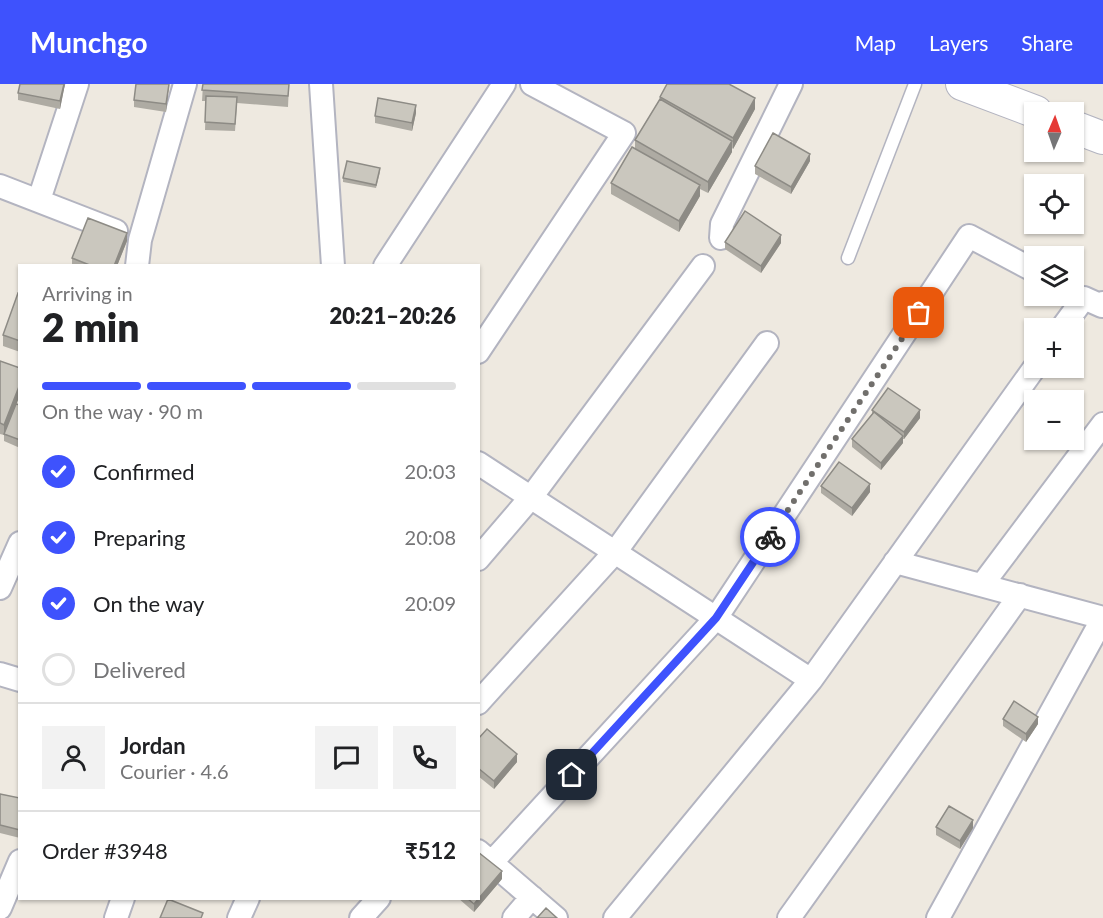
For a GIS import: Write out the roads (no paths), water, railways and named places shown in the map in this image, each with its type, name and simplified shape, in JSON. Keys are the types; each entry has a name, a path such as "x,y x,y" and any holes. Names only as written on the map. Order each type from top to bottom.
{"street":[{"path":"39,201 77,84"},
{"path":"137,264 140,240 185,84"},
{"path":"321,84 333,264"},
{"path":"386,264 504,84"},
{"path":"480,349 624,133 532,84"},
{"path":"721,238 722,224 790,84"},
{"path":"962,84 1024,107"},
{"path":"1084,131 1103,138"},
{"path":"0,186 140,240"},
{"path":"556,918 485,856 716,618 969,236 1024,266"},
{"path":"480,557 532,496 704,266"},
{"path":"1073,318 1093,301"},
{"path":"480,700 616,551 767,343"},
{"path":"615,918 811,680 1026,378"},
{"path":"982,585 1103,424"},
{"path":"480,464 811,680"},
{"path":"0,588 18,548"},
{"path":"894,562 1103,618 938,918"},
{"path":"789,918 1020,596"},
{"path":"0,674 18,679"},
{"path":"0,908 18,866"},
{"path":"514,918 532,897"},
{"path":"116,918 122,900"},
{"path":"239,918 247,900"},
{"path":"361,918 377,900"}],"lane":[{"path":"848,258 915,84"}]}
